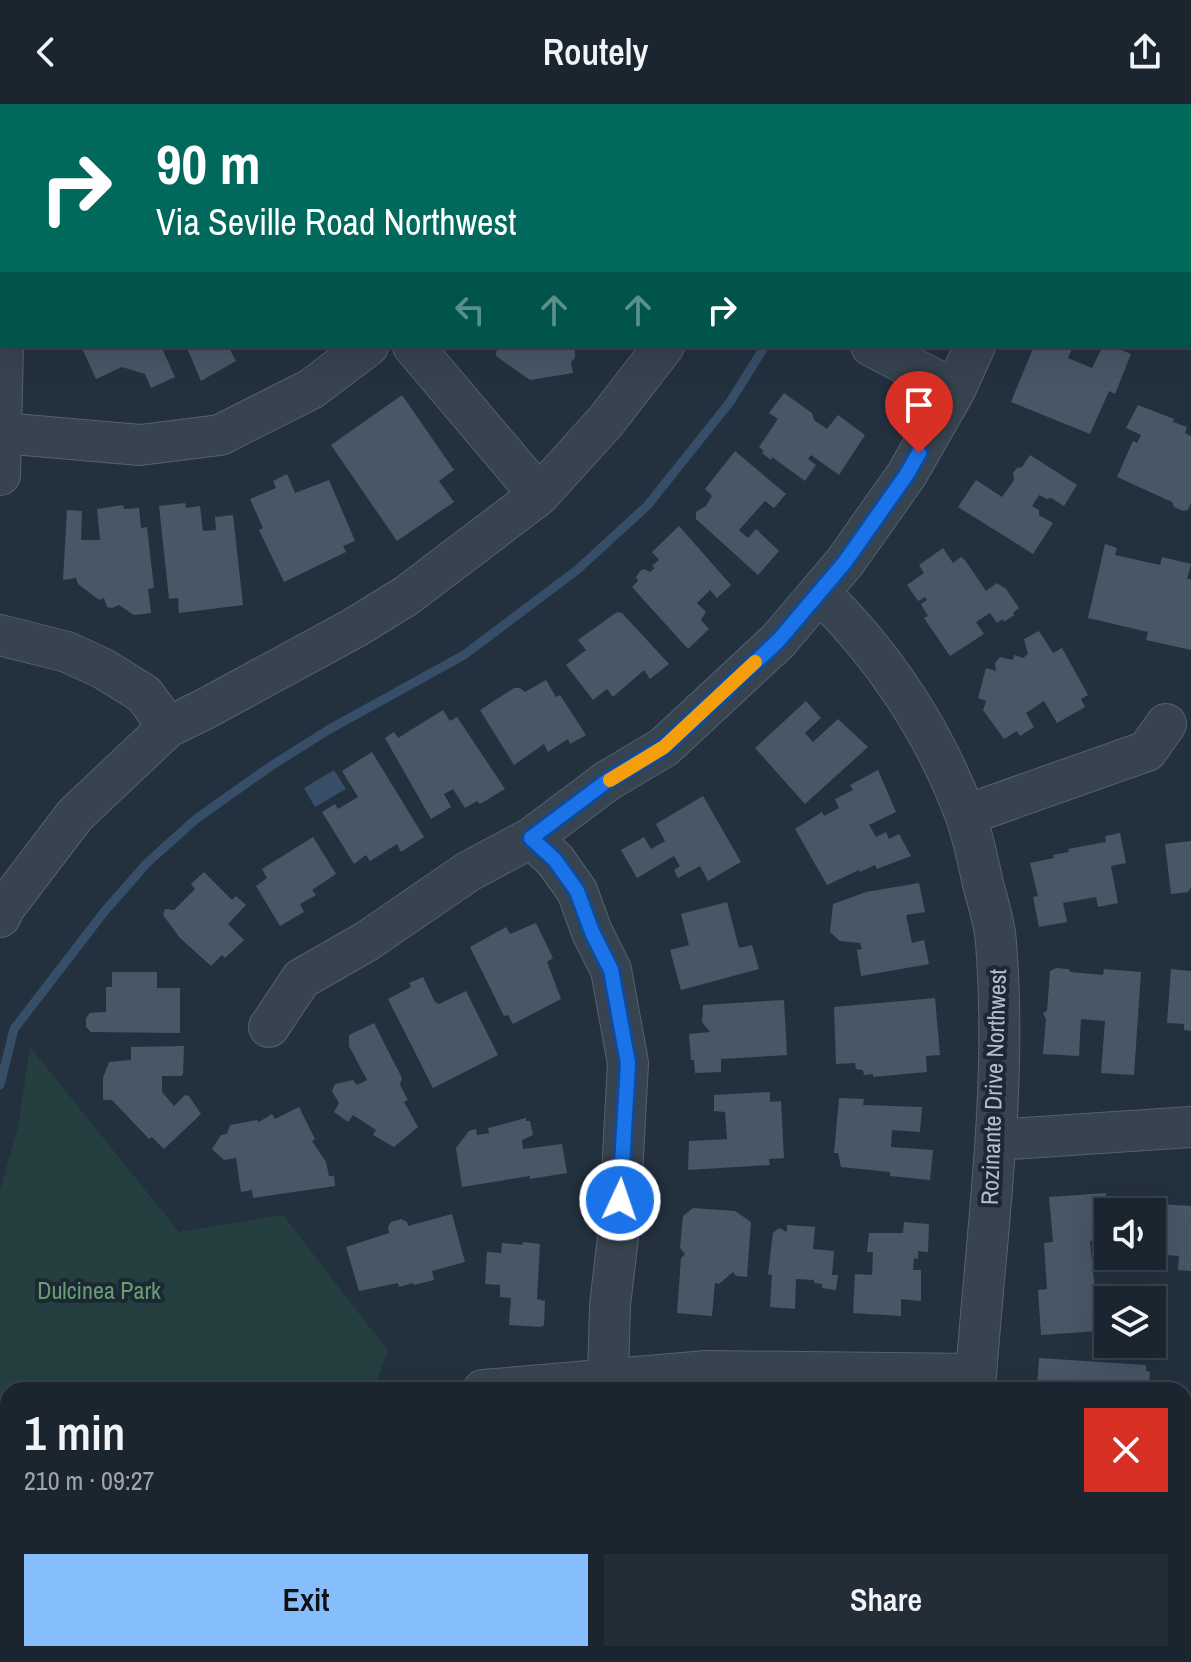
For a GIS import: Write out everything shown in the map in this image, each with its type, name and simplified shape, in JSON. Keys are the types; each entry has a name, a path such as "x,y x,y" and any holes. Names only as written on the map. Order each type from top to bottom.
{"street":[{"path":"0,475 3,348"},
{"path":"2,433 140,445 220,435 311,389 365,348"},
{"path":"415,348 539,495"},
{"path":"0,917 75,815 168,727 393,604 442,570 539,495 606,421 662,348"},
{"path":"875,348 955,390"},
{"path":"269,1027 301,979 367,941 469,871 531,838 607,781 664,747 778,641 820,593 907,474 955,390 974,348"},
{"name":"Rozinante Drive Northwest","path":"820,593 849,621 902,689 934,747 966,815 996,940 999,1035 996,1140 975,1382"},
{"path":"0,635 67,652 102,668 144,694 168,727"},
{"path":"966,815 1147,751 1166,724"},
{"path":"531,838 555,860 577,891 592,932 611,970 628,1063 619,1229 610,1305 608,1378"},
{"path":"996,1140 1191,1127"},
{"path":"566,1382 707,1371 975,1382"}],"green space":[{"name":"Dulcinea Park","path":"30,1047 179,1232 283,1215 388,1351 376,1382 0,1382 0,1191 18,1127"}],"water":[{"path":"334,770 346,789 315,807 304,788"}],"building":[{"path":"82,348 162,348 175,377 151,388 145,374 122,367 96,379"},
{"path":"187,348 229,348 236,361 201,381"},
{"path":"497,348 571,348 575,351 571,362 573,373 530,380 496,356"},
{"path":"1033,348 1072,348 1068,358 1092,368 1102,348 1117,348 1131,354 1115,394 1109,391 1090,434 1011,402"},
{"path":"784,393 812,413 814,420 827,429 838,415 865,435 839,475 811,455 808,459 816,465 805,481 762,453 764,451 759,447 778,419 769,413"},
{"path":"402,395 454,470 439,481 454,502 397,541 331,445"},
{"path":"1138,405 1187,427 1185,433 1191,436 1191,502 1188,510 1174,507 1172,502 1117,477 1133,441 1137,443 1141,435 1126,428"},
{"path":"735,451 786,494 774,508 765,501 739,530 748,538 756,529 779,551 758,575 696,519 696,512 706,506 712,496 705,489"},
{"path":"1030,455 1077,485 1064,506 1039,495 1032,506 1039,510 1039,515 1053,523 1033,554 958,507 976,480 1002,497 1014,480 1013,473 1022,467"},
{"path":"287,474 295,493 329,480 355,541 343,546 346,552 284,582 259,530 263,528 250,499 276,488 273,481"},
{"path":"185,503 186,508 200,506 203,531 216,530 215,517 233,515 243,605 179,613 178,598 169,599 159,506"},
{"path":"123,505 124,509 139,508 141,528 147,527 154,588 148,589 151,613 134,615 119,605 107,607 104,598 99,600 78,584 76,578 63,580 67,510 82,511 81,540 100,540 97,509"},
{"path":"679,526 731,585 717,598 710,590 697,603 706,612 701,620 709,629 688,649 632,587 638,581 636,577 640,571 650,572 655,568 652,566 659,560 652,552"},
{"path":"1105,544 1117,548 1115,555 1160,565 1162,557 1191,564 1187,579 1191,579 1191,650 1146,640 1148,632 1088,618"},
{"path":"943,548 953,563 961,557 965,560 986,591 997,583 1006,589 1019,608 1004,622 1003,619 997,623 990,613 976,622 984,634 950,656 924,618 928,616 921,604 927,600 925,597 918,601 907,585 924,573 919,565"},
{"path":"617,612 622,613 669,664 650,679 644,670 613,697 607,689 593,700 566,665 586,650 578,640"},
{"path":"1039,631 1053,653 1062,648 1088,695 1081,699 1085,707 1057,723 1044,701 1026,713 1034,727 1020,736 1017,731 1004,739 983,710 986,701 978,698 986,668 996,671 995,663 1000,657 1013,660 1014,655 1023,658 1028,654 1024,639"},
{"path":"546,680 556,697 560,695 586,735 570,744 568,739 548,752 544,744 514,765 480,710 514,688 525,692"},
{"path":"806,701 821,718 805,733 813,742 838,719 868,747 805,804 755,748"},
{"path":"443,710 450,721 457,717 505,789 480,804 477,801 465,808 453,789 444,794 451,807 431,819 385,738 394,732 398,738"},
{"path":"372,752 424,837 401,852 397,844 370,861 366,855 354,864 322,812 335,804 338,809 358,797 342,771"},
{"path":"878,770 896,812 869,825 876,837 886,832 889,839 899,834 911,856 877,869 875,865 859,870 827,885 795,829 822,812 824,816 839,808 835,799 853,790 850,785"},
{"path":"703,796 741,862 708,881 700,866 678,878 674,870 680,866 674,856 637,878 621,850 644,837 651,849 665,841 656,824"},
{"path":"1120,833 1126,863 1111,866 1118,903 1098,907 1096,897 1063,903 1067,922 1039,927 1033,897 1038,896 1030,863 1054,858 1053,855 1069,852 1068,849 1106,842 1105,836"},
{"path":"313,837 336,874 312,890 316,895 300,904 304,912 280,926 256,886 267,878 262,869"},
{"path":"1191,841 1191,887 1188,892 1171,894 1165,844"},
{"path":"204,872 232,900 236,896 246,905 228,924 244,940 211,966 180,938 163,915 165,909 174,910 195,889 191,884"},
{"path":"919,883 925,912 906,915 912,943 924,940 929,964 861,976 857,950 862,949 860,943 840,941 830,932 833,904 866,892"},
{"path":"727,902 739,948 752,945 759,969 681,990 670,950 689,945 681,914"},
{"path":"536,923 553,958 547,962 561,999 513,1024 508,1015 504,1016 470,947 506,927 510,934"},
{"path":"1056,968 1103,975 1104,969 1141,972 1134,1075 1101,1073 1105,1021 1081,1019 1079,1056 1043,1054 1046,1019 1043,1013 1047,1011 1050,971"},
{"path":"1171,969 1191,971 1191,1031 1184,1030 1184,1024 1167,1023"},
{"path":"112,972 157,972 157,988 180,988 180,1033 91,1032 86,1027 86,1018 90,1013 106,1012 106,987 112,987"},
{"path":"423,977 435,1002 439,1004 466,991 498,1055 433,1088 388,999"},
{"path":"935,998 940,1055 926,1056 927,1072 873,1077 873,1074 864,1075 863,1070 856,1069 855,1063 836,1064 834,1007"},
{"path":"784,1000 787,1055 721,1059 721,1072 695,1073 689,1034 710,1032 702,1022 703,1005"},
{"path":"374,1023 402,1078 400,1085 408,1100 404,1102 418,1127 394,1147 373,1135 376,1130 353,1115 348,1122 334,1112 339,1103 332,1091 335,1084 353,1080 357,1085 367,1080 349,1046 349,1035"},
{"path":"184,1046 183,1074 162,1076 162,1092 174,1106 185,1095 189,1096 201,1114 164,1149 152,1137 149,1139 112,1100 103,1100 103,1078 109,1062 131,1060 131,1047"},
{"path":"770,1092 770,1102 781,1101 784,1158 769,1159 770,1165 688,1170 689,1141 727,1139 725,1112 714,1111 714,1095"},
{"path":"839,1098 864,1099 863,1105 922,1107 920,1132 892,1130 891,1147 933,1150 930,1180 841,1167 838,1153 834,1153"},
{"path":"299,1107 315,1139 312,1141 326,1162 329,1176 334,1176 335,1186 253,1198 252,1190 241,1192 236,1158 224,1160 212,1149 221,1135 227,1134 230,1125 259,1122 272,1114 275,1119"},
{"path":"526,1118 530,1121 533,1135 522,1140 523,1149 562,1144 567,1173 462,1187 456,1148 469,1131 476,1129 477,1135 489,1133 488,1128"},
{"path":"1106,1193 1106,1198 1094,1198 1094,1241 1090,1241 1094,1286 1094,1331 1041,1335 1038,1290 1047,1289 1044,1243 1053,1242 1049,1197"},
{"path":"1166,1204 1191,1206 1191,1271 1178,1270 1179,1256 1166,1255"},
{"path":"693,1208 735,1211 751,1222 747,1277 736,1276 733,1272 719,1284 715,1283 712,1316 677,1313 681,1258 685,1254 680,1248 683,1216"},
{"path":"452,1214 465,1262 432,1271 434,1280 359,1291 346,1247 389,1233 391,1222 401,1219 408,1226"},
{"path":"904,1222 929,1224 928,1252 918,1251 918,1259 914,1258 913,1270 921,1270 921,1301 901,1299 901,1316 853,1313 855,1274 872,1275 873,1252 867,1252 869,1233 903,1233"},
{"path":"787,1225 815,1227 813,1249 834,1251 832,1275 838,1275 836,1290 822,1288 822,1284 814,1283 814,1280 796,1279 795,1309 770,1307 772,1275 768,1274 773,1233 779,1228 787,1232"},
{"path":"523,1242 540,1244 537,1299 545,1301 544,1325 541,1327 509,1325 511,1298 500,1297 500,1285 485,1284 487,1252 501,1253 502,1243 522,1245"},
{"path":"1039,1358 1146,1365 1146,1371 1150,1372 1149,1382 1037,1382"}],"waterway":[{"path":"0,1085 14,1029 104,912 148,862 196,819 271,766 328,730 464,655 577,570 647,506 730,402 764,348"}],"slow traffic":[{"path":"610,780 664,747 755,662"}],"route":[{"path":"620,1200 628,1063 611,970 592,932 577,891 555,860 531,838 607,781 664,747 778,641 845,562 919,453"}]}
